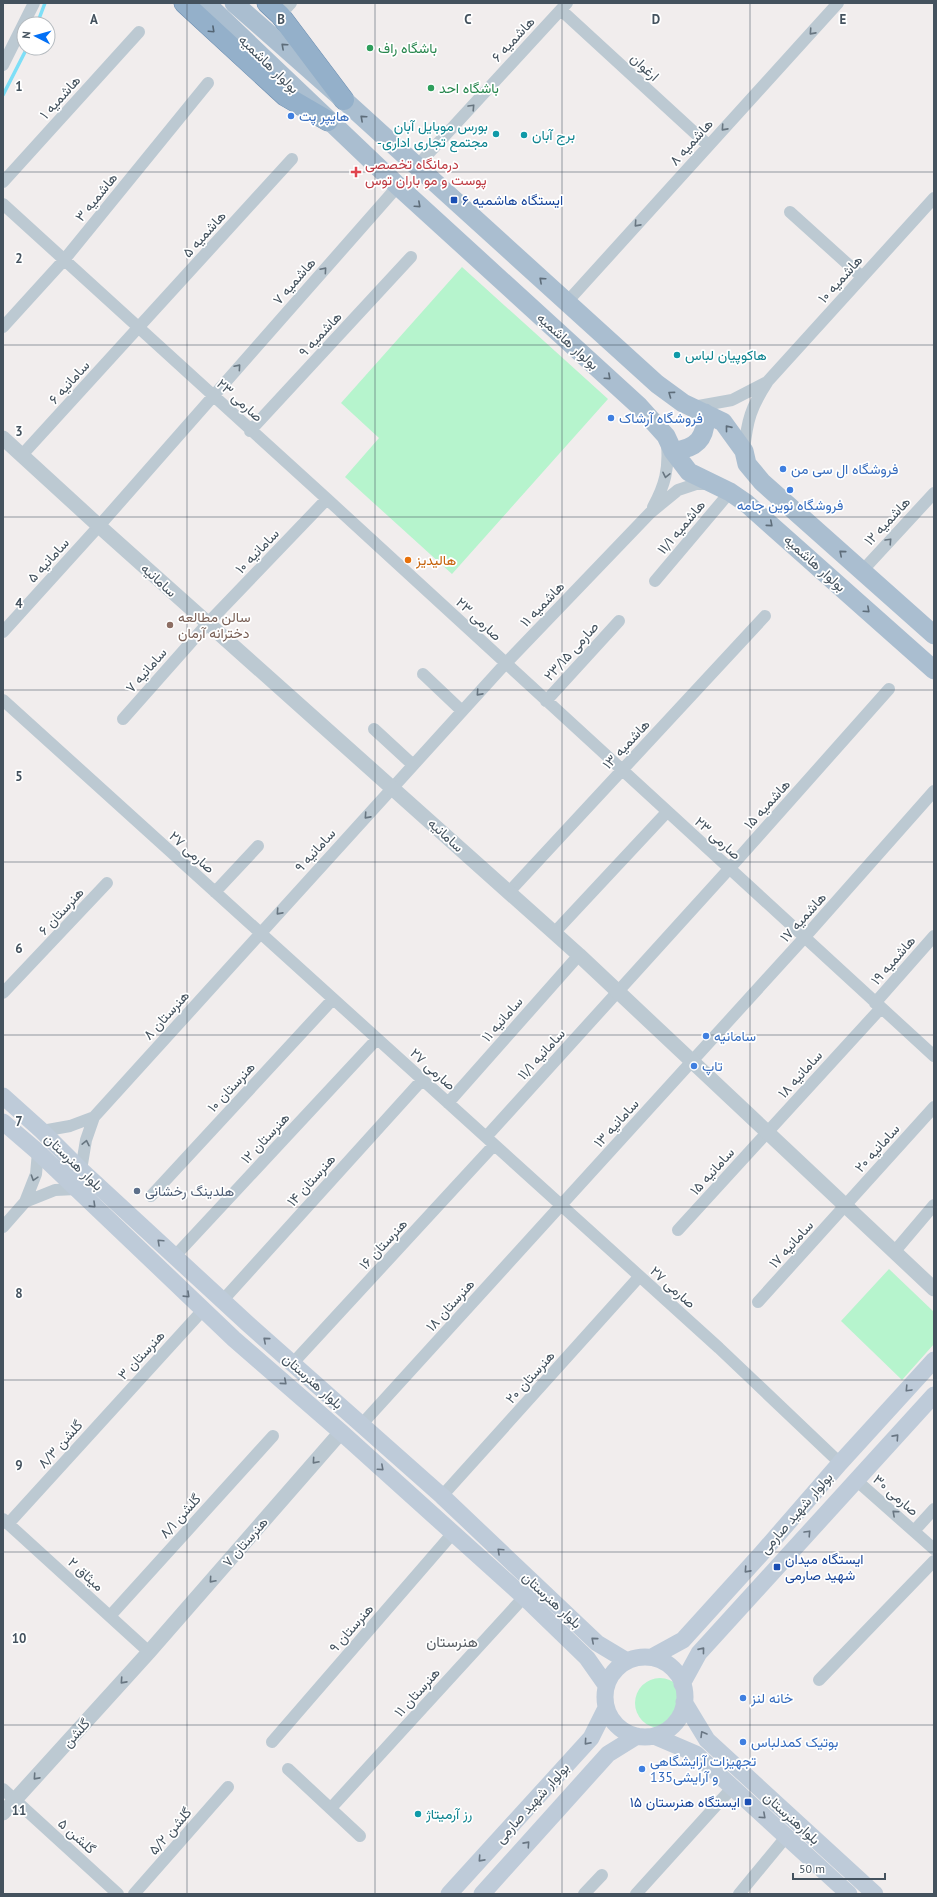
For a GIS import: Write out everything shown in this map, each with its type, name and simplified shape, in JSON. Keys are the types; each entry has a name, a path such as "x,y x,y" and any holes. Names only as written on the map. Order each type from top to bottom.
{"highway":[{"path":"184,3 285,96 328,121"},
{"path":"280,7 344,100"}],"main road":[{"name":"بولوار هاشمیه","path":"206,3 328,121 639,406 670,444 689,472 730,492 764,518 934,670"},
{"name":"بولوار هاشمیه","path":"234,3 344,100 657,384 698,410 723,422 744,451 747,464 762,482 863,570 934,635"},
{"path":"670,444 685,450 695,445 702,436 706,425 698,410"},
{"name":"بلوار هنرستان","path":"3,1096 248,1324 442,1496 597,1642 627,1661"},
{"name":"بلوار هنرستان","path":"3,1122 38,1152 234,1339 341,1432 524,1597 587,1658 606,1685"},
{"path":"234,1339 248,1324"},
{"name":"بولوار شهید صارمی","path":"652,1657 683,1640 761,1554 840,1463 934,1360"},
{"name":"بولوار شهید صارمی","path":"682,1684 699,1653 934,1395"},
{"path":"643,1657 652,1657 671,1666 678,1674 682,1684 684,1702 681,1714 674,1724 665,1731 654,1736 637,1736 626,1732 611,1718 606,1708 606,1685 611,1675 618,1667 627,1661 643,1657"},
{"name":"بلوارهنرستان","path":"684,1702 707,1740 875,1894"},
{"name":"بولوار شهید صارمی","path":"449,1894 591,1738 606,1708"},
{"name":"بولوار شهید صارمی","path":"482,1894 608,1754 637,1736"},
{"name":"بلوارهنرستان","path":"654,1736 696,1754 849,1894"}],"street":[{"path":"3,65 34,3"},
{"name":"هاشمیه ۸","path":"566,302 838,3"},
{"name":"ارغوان","path":"564,6 708,145"},
{"name":"هاشمیه ۶","path":"417,166 564,6"},
{"name":"هاشمیه ۱","path":"3,182 139,32"},
{"name":"هاشمیه ۳","path":"3,327 64,260 208,83"},
{"name":"هاشمیه ۵","path":"138,328 292,159"},
{"name":"هاشمیه ۷","path":"99,526 398,186"},
{"name":"هاشمیه ۱۰","path":"768,381 934,198"},
{"name":"صارمی ۲۳","path":"3,204 934,1056"},
{"path":"790,212 862,277"},
{"name":"هاشمیه ۹","path":"250,431 411,257"},
{"name":"سامانیه ۶","path":"22,455 138,328"},
{"path":"698,410 732,400 768,381"},
{"path":"744,451 746,426 754,402 768,381"},
{"name":"سامانیه","path":"3,438 99,526 393,787 579,955 895,1250 934,1289"},
{"path":"650,513 663,490 670,444"},
{"path":"650,513 678,490 696,484 713,484"},
{"name":"هاشمیه ۱۱/۱","path":"655,581 730,492"},
{"name":"هاشمیه ۱۲","path":"863,570 934,492"},
{"name":"سامانیه ۱۰","path":"208,623 327,499"},
{"name":"هاشمیه ۱۱","path":"393,787 505,664 650,513"},
{"name":"سامانیه ۵","path":"3,632 99,526"},
{"name":"هاشمیه ۱۳","path":"509,892 765,616"},
{"name":"صارمی ۲۳/۱۵","path":"546,701 619,621"},
{"name":"سامانیه ۷","path":"123,719 208,623"},
{"path":"423,674 462,711"},
{"name":"هاشمیه ۱۵","path":"618,991 729,869 888,689"},
{"name":"صارمی ۲۷","path":"4,702 719,1348 840,1463"},
{"path":"374,729 413,765"},
{"name":"سامانیه ۹","path":"260,933 393,787"},
{"name":"هاشمیه ۱۷","path":"692,1061 804,938 934,791"},
{"path":"554,933 667,812"},
{"path":"215,892 258,846"},
{"name":"هنرستان ۶","path":"3,993 107,884"},
{"name":"هنرستان ۸","path":"81,1170 86,1140 94,1117 260,933"},
{"name":"هاشمیه ۱۹","path":"855,1036 934,936"},
{"name":"سامانیه ۱۱","path":"448,1103 579,955"},
{"name":"سامانیه ۱۱/۱","path":"490,1141 618,991"},
{"name":"هنرستان ۱۰","path":"151,1196 333,999"},
{"name":"سامانیه ۱۸","path":"768,1132 855,1036"},
{"name":"هنرستان ۱۲","path":"176,1256 378,1039"},
{"name":"سامانیه ۱۳","path":"562,1206 692,1061"},
{"name":"هنرستان ۱۴","path":"223,1300 422,1080"},
{"name":"سامانیه ۲۰","path":"846,1205 932,1109"},
{"name":"هنرستان ۸","path":"42,1131 70,1126 94,1117"},
{"name":"سامانیه ۱۵","path":"678,1230 768,1132"},
{"name":"هنرستان ۱۶","path":"293,1363 490,1141"},
{"path":"3,1227 26,1202 36,1174 38,1152"},
{"path":"26,1202 55,1190 76,1189"},
{"name":"سامانیه ۱۷","path":"758,1302 846,1205"},
{"path":"895,1250 934,1205"},
{"name":"هنرستان ۱۸","path":"362,1424 562,1206"},
{"name":"هنرستان ۲۰","path":"442,1496 639,1277"},
{"name":"هنرستان ۳","path":"101,1420 203,1310"},
{"name":"گلشن ۸/۳","path":"6,1521 101,1420"},
{"name":"هنرستان ۷","path":"149,1652 341,1432"},
{"name":"گلشن ۸/۱","path":"110,1616 273,1436"},
{"name":"صارمی ۳۰","path":"856,1480 934,1549"},
{"path":"914,1531 934,1509"},
{"name":"میثاق ۲","path":"6,1521 149,1652"},
{"name":"هنرستان ۹","path":"272,1742 453,1533"},
{"path":"819,1680 934,1561"},
{"name":"هنرستان ۱۱","path":"331,1808 524,1597"},
{"name":"گلشن","path":"3,1813 149,1652"},
{"path":"288,1769 360,1836"},
{"name":"گلشن ۵/۲","path":"134,1894 228,1788"},
{"path":"636,1894 732,1788"},
{"name":"گلشن ۵","path":"3,1789 118,1894"},
{"path":"739,1894 786,1837"},
{"path":"584,1894 602,1875"}],"green space":[{"path":"462,267 608,399 452,574 345,477 379,438 341,403"},
{"path":"889,1269 934,1312 934,1344 902,1380 841,1321"},
{"path":"660,1678 674,1682 681,1689 685,1703 681,1717 674,1724 660,1728 646,1724 639,1717 635,1703 639,1689 646,1682"}],"waterway":[{"path":"40,16 45,3"},
{"path":"3,95 23,56"}],"place":[{"name":"باشگاه راف","path":"370,48"},
{"name":"باشگاه احد","path":"431,88"},
{"name":"هایپر پت","path":"291,116"},
{"name":"بورس موبایل آبان -مجتمع تجاری اداری","path":"496,134"},
{"name":"برج آبان","path":"524,135"},
{"name":"درمانگاه تخصصی پوست و مو باران توس","path":"356,172"},
{"name":"ایستگاه هاشمیه ۶","path":"454,200"},
{"name":"هاکوپیان لباس","path":"677,355"},
{"name":"فروشگاه آرشاک","path":"611,418"},
{"name":"فروشگاه ال سی من","path":"783,469"},
{"name":"فروشگاه نوین جامه","path":"790,490"},
{"name":"هالیدیز","path":"408,560"},
{"name":"سالن مطالعه دخترانه آرمان","path":"170,625"},
{"name":"سامانیه","path":"706,1036"},
{"name":"تاپ","path":"694,1066"},
{"name":"هلدینگ رخشانی","path":"137,1191"},
{"name":"ایستگاه میدان شهید صارمی","path":"777,1567"},
{"name":"خانه لنز","path":"743,1698"},
{"name":"بوتیک کمدلباس","path":"743,1742"},
{"name":"تجهیزات آرایشگاهی و آرایشی135","path":"642,1769"},
{"name":"ایستگاه هنرستان ۱۵","path":"748,1802"},
{"name":"رز آرمیتاژ","path":"418,1814"}],"district":[{"name":"هنرستان","path":"452,1642"}]}
